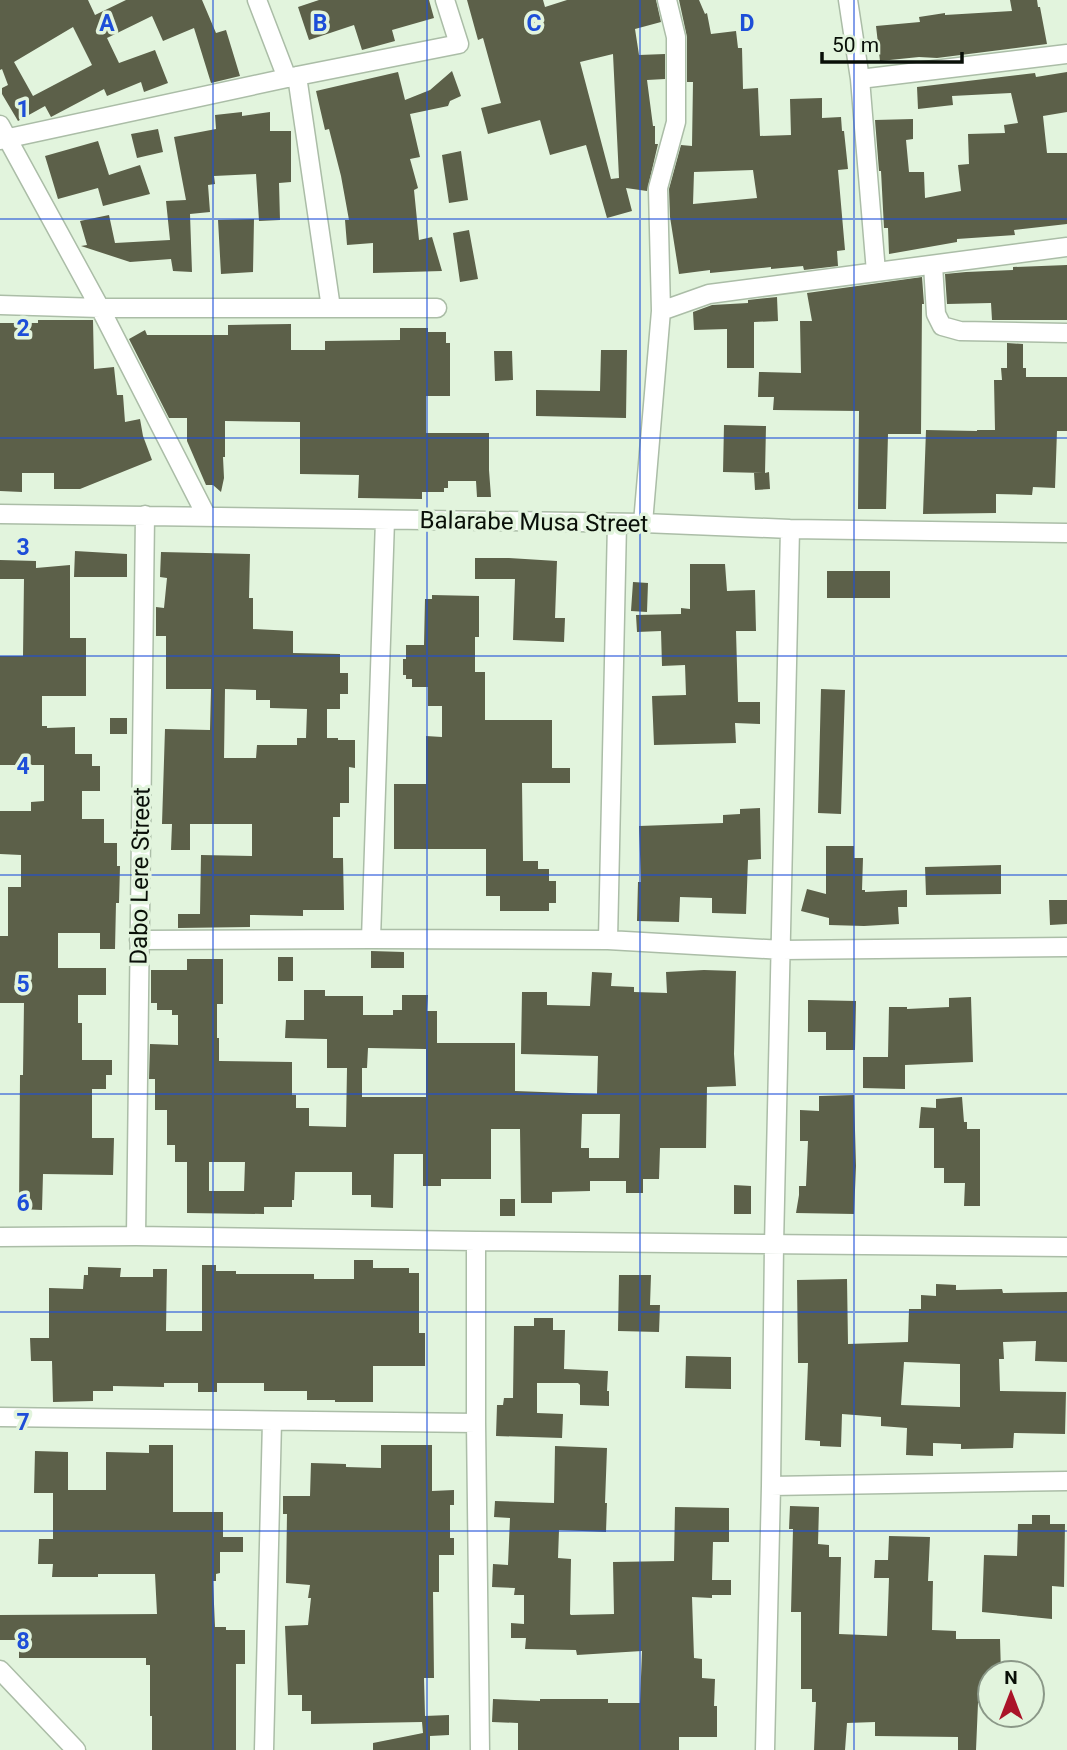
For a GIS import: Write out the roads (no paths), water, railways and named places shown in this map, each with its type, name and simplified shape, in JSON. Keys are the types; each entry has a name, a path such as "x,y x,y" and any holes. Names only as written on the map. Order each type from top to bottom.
{"street":[{"path":"257,0 292,77 331,308"},
{"path":"207,517 100,308 3,134 459,44 445,0"},
{"path":"643,523 661,311 658,188 676,122 676,37 667,0"},
{"path":"848,0 860,79 876,272"},
{"path":"860,79 1067,54"},
{"path":"661,311 709,294 1067,247"},
{"path":"933,265 936,314 942,326 960,331 1067,333"},
{"path":"0,306 438,308"},
{"name":"Balarabe Musa Street","path":"0,514 643,523 790,529 1067,533"},
{"name":"Dabo Lere Street","path":"136,1236 145,515"},
{"path":"372,939 385,520"},
{"path":"608,940 617,523"},
{"path":"765,1750 790,529"},
{"path":"139,940 608,940 782,950 1067,947"},
{"path":"0,1237 136,1236 1067,1247"},
{"path":"476,1241 480,1750"},
{"path":"0,1418 476,1423"},
{"path":"264,1750 272,1421"},
{"path":"771,1486 1067,1481"},
{"path":"0,1670 76,1750"}]}
